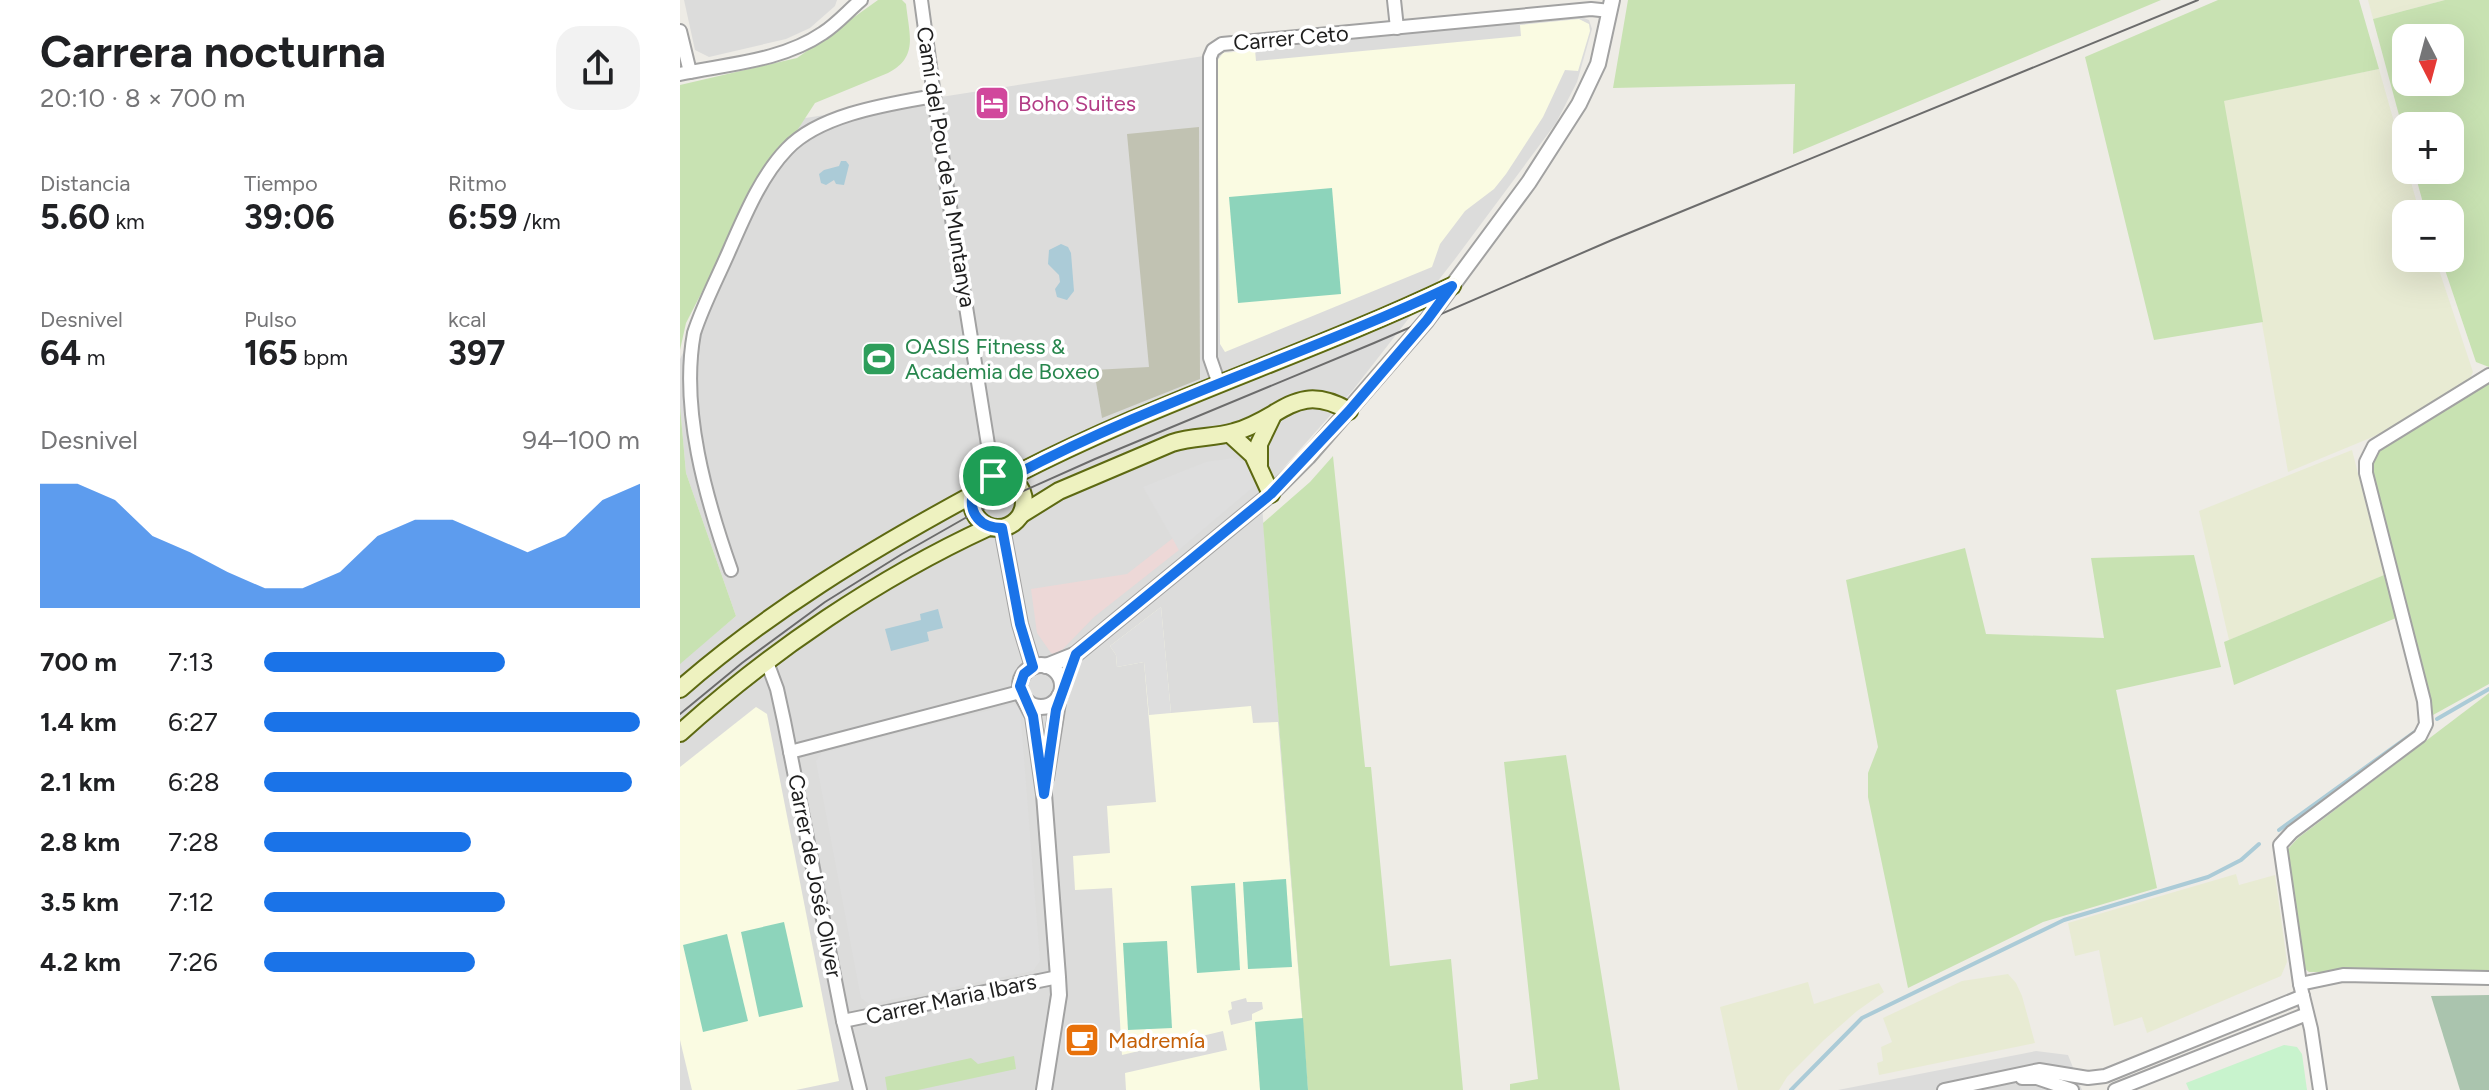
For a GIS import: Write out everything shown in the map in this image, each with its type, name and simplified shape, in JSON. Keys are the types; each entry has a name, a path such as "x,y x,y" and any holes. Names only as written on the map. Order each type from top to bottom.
{"main road":[{"path":"680,689 747,634 819,584 881,545 972,495 980,482 1001,477 1054,455 1452,286"},
{"path":"680,733 767,662 882,585 936,553 996,527 1014,523 1022,514 1059,491 1185,438 1230,434 1256,426 1296,402 1315,398 1331,401 1349,411"},
{"path":"1259,465 1259,444 1273,415"},
{"path":"1230,434 1253,455 1271,494"},
{"path":"1001,477 1023,491 1025,503 1022,514"},
{"path":"972,495 974,513 996,527"}],"street":[{"path":"680,31 685,73 796,48 831,28 861,0"},
{"name":"Camí del Pou de la Muntanya","path":"921,0 934,96 1001,477"},
{"path":"1394,0 1397,28"},
{"path":"1044,1090 1059,995 1058,977 1044,794 1033,716 1022,694 1021,679 1040,666 1076,654 1271,494 1349,411 1427,320 1529,182 1579,104 1598,64 1611,5"},
{"name":"Carrer Ceto","path":"1219,384 1210,358 1211,53 1222,44 1611,5"},
{"path":"731,570 699,479 692,446 687,364 694,332 748,209 787,149 820,127 847,115 934,96"},
{"path":"2320,1090 2280,845 2292,832 2420,736 2426,724 2424,701 2393,585 2366,462 2374,446 2489,375"},
{"path":"996,527 1020,624 1040,666 1056,672 1061,692"},
{"path":"1044,794 1061,692 1076,654"},
{"name":"Carrer de José Oliver","path":"767,662 777,689 843,1021 860,1090"},
{"path":"1022,694 1038,707 1051,705 1061,692"},
{"path":"790,752 1022,694"},
{"path":"1944,1090 2039,1070 2088,1078 2105,1076 2343,975 2489,978"},
{"name":"Carrer Maria Ibars","path":"843,1021 1058,977"},
{"path":"2115,1090 2307,1014"},
{"path":"2002,1078 2037,1078 2072,1090"}],"shaded area":[{"path":"684,0 837,0 835,6 810,28 786,39 709,57 695,50"},
{"path":"2368,0 2445,0 2373,19"},
{"path":"1579,16 1589,20 1592,29 1577,82 1556,123 1353,390 1261,493 1308,1090 680,1090 680,663 736,616 686,473 680,406 680,359 799,119 1223,53"},
{"path":"1579,19 1589,24 1590,31 1578,71 1565,70 1543,117 1506,174 1494,189 1465,211 1440,244 1432,267 1225,352 1220,344 1217,61 1223,53 1255,50 1256,61 1521,36 1520,25"},
{"path":"2379,69 2392,115 2392,184 2412,184 2416,200 2392,200 2392,272 2440,272 2473,372 2466,386 2375,436 2288,472 2223,101"},
{"path":"1199,127 1200,379 1102,418 1094,370 1149,367 1127,134"},
{"path":"2352,450 2384,575 2229,640 2199,511"},
{"path":"1233,458 1250,464 1257,484 1179,550 1143,487 1206,462"},
{"path":"1173,538 1179,550 1094,617 1056,655 1051,653 1037,633 1031,589 1127,574"},
{"path":"1161,607 1171,713 1251,706 1253,723 1278,722 1308,1090 1126,1090 1125,1073 1227,1050 1223,1031 1122,1055 1112,888 1075,890 1073,856 1110,853 1107,806 1156,802 1144,662 1117,667 1116,655 1110,646","holes":["1246,998 1247,1002 1262,1002 1263,1009 1252,1014 1252,1020 1231,1025 1228,1011 1232,1009 1231,1002"]},
{"path":"1161,607 1171,713 1149,715 1144,662 1117,667 1116,655 1110,646"},
{"path":"1014,704 1020,708 1040,961 1033,971 869,1004 861,998 816,761 822,753"},
{"path":"756,707 767,714 839,1081 796,1090 692,1090 680,1040 680,767"},
{"path":"2236,874 2239,885 2275,875 2287,962 2281,976 2147,1033 2142,1017 2114,1026 2099,950 2075,956 2068,923"},
{"path":"2008,974 2022,996 2035,1043 1879,1075 1877,1063 1883,1061 1881,1047 1892,1042 1883,1018 1962,981"},
{"path":"1808,982 1814,1004 1879,983 1884,992 1824,1040 1787,1077 1779,1090 1738,1090 1720,1007"},
{"path":"2489,995 2489,1090 2460,1090 2431,996"},
{"path":"2036,1051 2068,1055 2082,1090 1838,1090"}],"green space":[{"path":"878,0 902,0 906,4 910,44 904,60 888,73 815,103 739,220 686,323 680,350 680,85 797,58"},
{"path":"1628,0 2161,0 1793,154 1795,84 1613,88"},
{"path":"2218,0 2359,0 2379,69 2224,101 2263,322 2154,340 2085,57"},
{"path":"2445,0 2489,0 2489,367 2476,362 2446,272 2464,272 2464,200 2422,200 2418,184 2464,184 2464,112 2398,112 2394,96 2464,96 2464,24 2392,24 2392,89 2373,19"},
{"path":"1332,188 1341,294 1238,303 1229,197"},
{"path":"2489,381 2489,684 2433,715 2388,551 2369,466 2375,451"},
{"path":"680,406 686,473 736,616 680,664"},
{"path":"1333,456 1365,767 1371,767 1390,966 1451,959 1463,1090 1308,1090 1263,523 1310,482"},
{"path":"1965,548 1986,634 2104,638 2091,558 2194,555 2221,667 2116,690 2157,888 2043,922 1908,988 1868,797 1868,773 1878,747 1846,580"},
{"path":"2384,575 2396,618 2234,685 2224,642"},
{"path":"2489,693 2489,973 2309,972 2304,968 2286,862 2288,849 2298,838"},
{"path":"1566,755 1620,1090 1510,1090 1510,1084 1538,1079 1504,762"},
{"path":"1286,879 1292,967 1248,969 1243,882"},
{"path":"1235,883 1240,970 1197,973 1191,886"},
{"path":"784,922 803,1007 759,1017 741,932"},
{"path":"727,934 748,1021 703,1032 683,945"},
{"path":"1167,941 1172,1028 1128,1030 1123,943"},
{"path":"1303,1018 1308,1090 1260,1090 1255,1022"},
{"path":"2284,1045 2297,1047 2302,1054 2307,1090 2189,1090 2186,1083"},
{"path":"1014,1056 1016,1069 918,1090 887,1090 885,1077 971,1058 978,1064"}],"water":[{"path":"841,161 849,165 844,185 836,184 834,180 826,185 821,183 819,174 839,166"},
{"path":"1061,244 1068,247 1071,253 1074,291 1067,300 1057,297 1055,289 1060,282 1059,275 1048,264 1049,250"},
{"path":"938,609 943,628 927,632 929,641 891,651 885,629 921,620 920,614"}],"waterway":[{"path":"2437,719 2489,689"},
{"path":"2279,830 2416,731"},
{"path":"1791,1090 1862,1018 2064,920 2208,877 2241,860 2259,844"}],"tram line":[{"path":"680,714 742,663 825,602 974,513 1612,240 2198,0"}],"place":[{"name":"Boho Suites","path":"992,103"},
{"name":"OASIS Fitness & Academia de Boxeo","path":"879,359"},
{"name":"Madremía","path":"1082,1040"}],"route":[{"path":"1452,286 1349,411 1271,494 1076,654 1056,710 1044,794 1033,716 1020,692 1021,679 1033,667 1020,624 1002,528 980,521 972,504 972,495 978,485 993,476 1009,478 1137,419 1452,286"}]}
